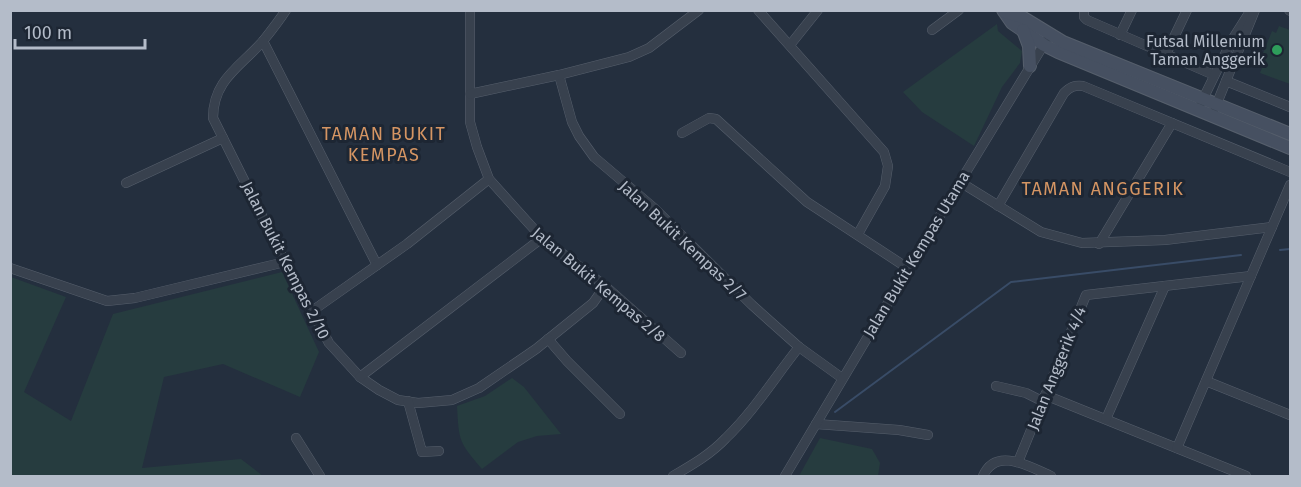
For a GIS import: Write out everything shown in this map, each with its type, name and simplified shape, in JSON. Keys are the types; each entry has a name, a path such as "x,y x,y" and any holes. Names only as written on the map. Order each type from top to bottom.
{"street":[{"path":"286,10 263,41 377,265"},
{"name":"Jalan Bukit Kempas 2/8","path":"470,10 470,122 489,179 542,238 605,286 681,353"},
{"path":"470,94 629,57 650,48 699,10"},
{"path":"758,10 884,152 888,166 885,186 858,234"},
{"path":"790,45 818,10"},
{"path":"932,30 959,10"},
{"path":"1084,10 1084,17 1087,20 1214,75"},
{"path":"1120,35 1132,10"},
{"path":"1166,54 1187,10"},
{"path":"1201,104 1240,25 1253,10"},
{"path":"1214,110 1253,10"},
{"path":"1004,11 1012,23 1023,30 1047,39 1103,72 1201,104 1290,148"},
{"path":"1004,11 1022,17 1047,39"},
{"path":"1023,30 1029,46 1030,66"},
{"name":"Jalan Bukit Kempas Utama","path":"785,477 842,378 1047,39"},
{"name":"Jalan Bukit Kempas 2/10","path":"263,41 220,86 213,102 213,118 285,262 331,346 360,377 398,399 418,403 452,400 501,374 548,339 593,303 605,286"},
{"name":"Jalan Bukit Kempas 2/7","path":"559,75 572,122 594,157 654,208 726,280 799,346 842,378"},
{"path":"1226,81 1290,107"},
{"path":"998,206 1064,93 1070,87 1083,86 1290,172"},
{"path":"1214,110 1290,134"},
{"path":"682,134 709,118 716,119 807,202 909,269"},
{"path":"1099,244 1172,123"},
{"path":"126,183 223,138"},
{"path":"312,311 377,265 489,179"},
{"path":"960,182 1041,232 1065,240 1099,244 1165,240 1272,227"},
{"path":"1177,448 1290,185"},
{"path":"360,377 542,238"},
{"path":"10,268 107,301 135,298 285,262"},
{"name":"Jalan Anggerik 4/4","path":"1018,462 1086,295 1251,276"},
{"path":"1106,419 1165,286"},
{"path":"548,339 620,414"},
{"path":"673,477 703,458 725,440 742,422 799,346"},
{"path":"1206,381 1290,416"},
{"path":"996,386 1044,398 1106,419 1246,477"},
{"path":"408,401 422,452 439,451"},
{"path":"816,424 899,430 928,435"},
{"path":"296,438 320,477"},
{"path":"984,473 998,461 1006,460 1018,462 1052,477"}],"green space":[{"path":"997,24 998,31 1022,51 1020,63 1002,87 974,146 922,112 903,92"},
{"name":"Futsal Millenium Taman Anggerik","path":"1279,26 1290,30 1290,84 1260,73 1262,68 1258,66 1272,31 1276,33"},
{"path":"282,272 319,352 300,397 223,364 164,377 142,468 241,459 263,476 11,476 11,277 66,297 24,392 71,421 113,314"},
{"path":"512,378 524,387 561,434 537,436 518,442 482,469 462,441 457,406 485,396"},
{"path":"820,438 872,449 880,463 878,476 799,476"}],"waterway":[{"path":"1280,250 1290,249"},
{"path":"835,412 1011,282 1241,255"}],"place":[{"name":"Futsal Millenium Taman Anggerik","path":"1277,50"}],"district":[{"name":"TAMAN BUKIT KEMPAS","path":"384,144"},
{"name":"TAMAN ANGGERIK","path":"1103,189"}]}
